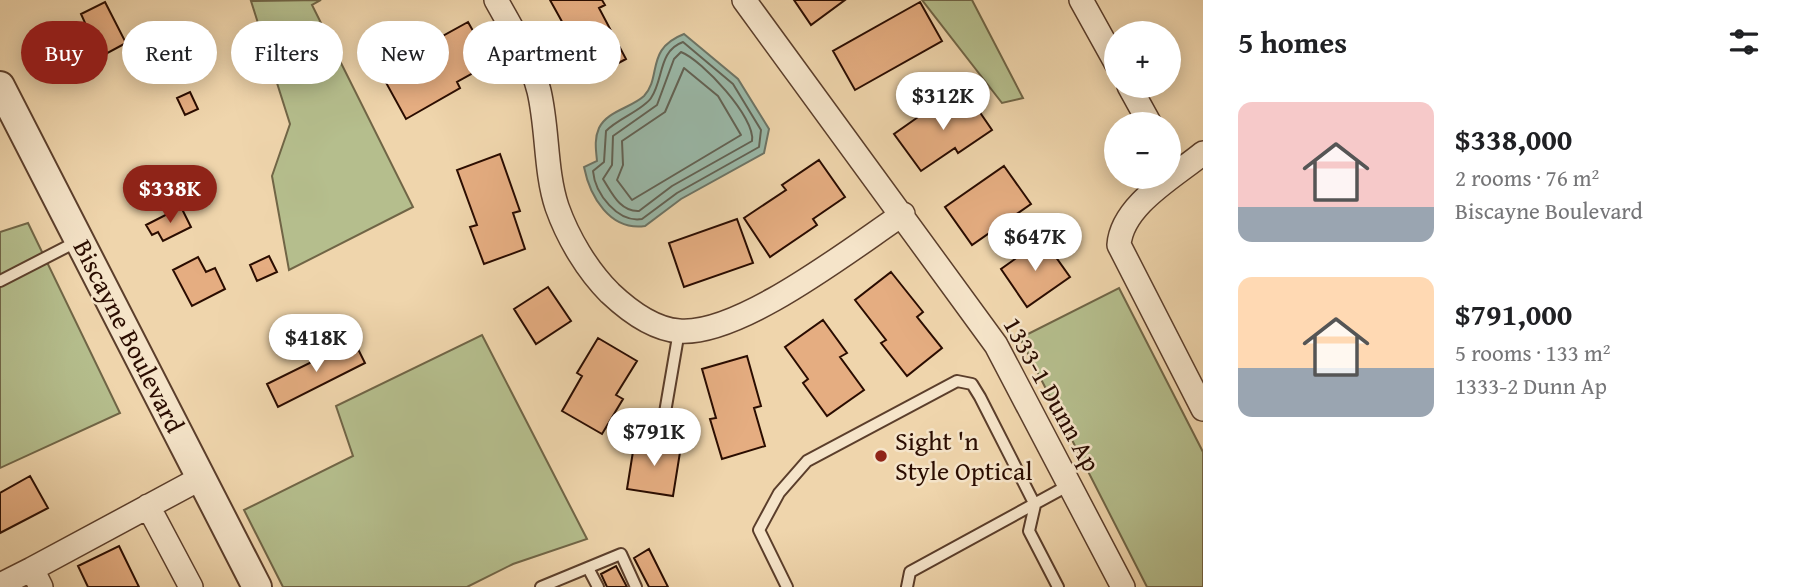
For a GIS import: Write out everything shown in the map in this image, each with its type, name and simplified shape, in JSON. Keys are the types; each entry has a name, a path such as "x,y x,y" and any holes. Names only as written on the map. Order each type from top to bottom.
{"street":[{"path":"496,0 524,52 539,90 557,206 579,253 597,279 626,308 654,325 679,331 704,328 753,310 794,288 903,214"},
{"name":"1333-1 Dunn Ap","path":"744,0 903,214 996,345 1123,587"},
{"path":"1081,0 1104,41"},
{"name":"Biscayne Boulevard","path":"0,86 257,587"},
{"path":"1181,163 1203,153"},
{"path":"1152,189 1120,230 1119,245 1203,408"},
{"path":"0,585 37,578 148,506 201,478"},
{"path":"148,506 191,587"}],"lane":[{"path":"0,281 79,240"},
{"path":"663,424 679,331"},
{"path":"787,587 759,530 779,493 807,461 957,381 972,384 981,397 1035,505 1029,531 1058,587"},
{"path":"907,587 910,572 1071,484"},
{"path":"541,587 555,584 621,554 636,587"},
{"path":"588,568 598,587"}],"green space":[{"path":"321,0 312,5 320,21 257,21 251,1"},
{"path":"922,0 972,0 1023,98 1002,103"},
{"path":"343,67 413,207 289,270 272,176 290,124 277,84 343,84"},
{"path":"28,223 120,413 0,468 0,232"},
{"path":"1119,288 1203,452 1203,587 1147,587 1020,338"},
{"path":"482,335 587,539 513,564 467,587 283,587 244,510 353,456 336,406"}],"water":[{"path":"684,34 738,79 769,129 764,153 681,199 645,226 622,223 604,210 597,200 584,167 597,161 596,136 603,122 644,96 664,47"}],"building":[{"path":"550,0 602,0 605,5 599,8 606,21 562,21"},
{"path":"794,0 845,0 811,25"},
{"path":"105,2 122,35 122,45 108,53 108,21 84,21 81,14"},
{"path":"920,2 942,41 855,90 833,51"},
{"path":"463,25 463,79 457,82 460,88 406,119 387,84 449,84 449,33"},
{"path":"190,92 198,109 185,115 177,98"},
{"path":"966,92 992,130 958,153 955,148 921,171 894,134 928,110 932,115"},
{"path":"500,154 520,211 513,213 525,249 484,264 470,227 477,225 457,170"},
{"path":"819,160 845,197 813,219 817,225 770,257 744,218 786,190 782,185"},
{"path":"1004,166 1031,204 972,245 945,207"},
{"path":"181,207 191,227 163,241 158,232 152,235 146,225"},
{"path":"737,219 753,263 684,287 669,243"},
{"path":"1043,239 1070,277 1027,307 1001,269"},
{"path":"269,256 277,272 257,281 250,265"},
{"path":"198,257 206,272 215,268 225,289 192,306 173,270"},
{"path":"891,272 923,312 917,317 942,348 907,376 881,343 886,340 855,300"},
{"path":"548,287 571,321 536,344 514,309"},
{"path":"823,320 847,353 840,357 864,390 827,416 803,383 808,379 785,347"},
{"path":"598,338 637,361 616,395 623,399 602,434 562,411 582,376 577,373"},
{"path":"354,341 365,363 278,407 267,384"},
{"path":"747,356 761,406 754,408 765,446 722,459 710,419 716,418 702,369"},
{"path":"635,439 681,446 673,496 627,489"},
{"path":"30,476 48,508 0,533 0,493"},
{"path":"119,546 139,587 88,587 78,566"},
{"path":"649,549 668,587 649,587 634,558"},
{"path":"616,566 627,587 607,587 601,574"}],"place":[{"name":"Sight 'n Style Optical","path":"881,456"}]}
